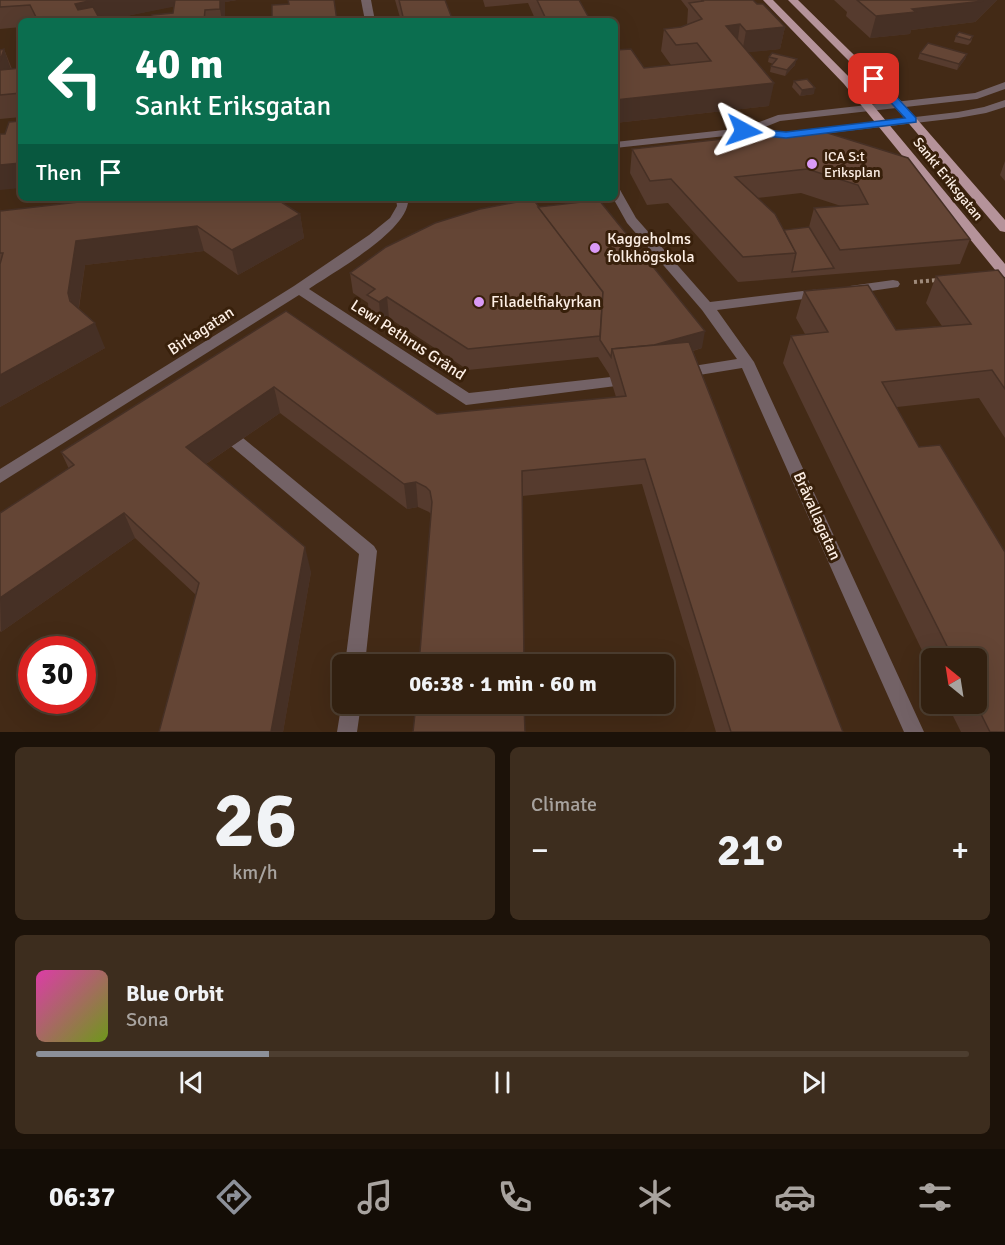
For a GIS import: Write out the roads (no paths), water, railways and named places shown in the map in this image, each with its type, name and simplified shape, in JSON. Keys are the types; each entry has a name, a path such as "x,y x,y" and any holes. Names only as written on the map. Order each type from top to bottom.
{"main road":[{"name":"Sankt Eriksgatan","path":"793,0 913,120 1005,228"},
{"name":"Sankt Eriksgatan","path":"767,4 870,108 1005,273"}],"street":[{"path":"366,0 369,18"},
{"path":"744,131 778,118 977,96 1005,85"},
{"path":"618,145 744,131 786,135 986,110 1005,103"},
{"name":"Bråvallagatan","path":"618,196 631,220 707,308 747,362 914,732"},
{"name":"Birkagatan","path":"0,477 160,378 374,238 395,220 403,206 402,201"},
{"path":"707,308 893,284"},
{"name":"Lewi Pethrus Gränd","path":"299,289 466,399 611,382"},
{"path":"687,372 747,362"},
{"path":"160,378 175,390"},
{"path":"237,442 368,552 356,654"},
{"path":"347,732 350,714"}],"place":[{"name":"ICA S:t Eriksplan","path":"812,164"},
{"name":"Kaggeholms folkhögskola","path":"595,248"},
{"name":"Filadelfiakyrkan","path":"479,302"}]}
